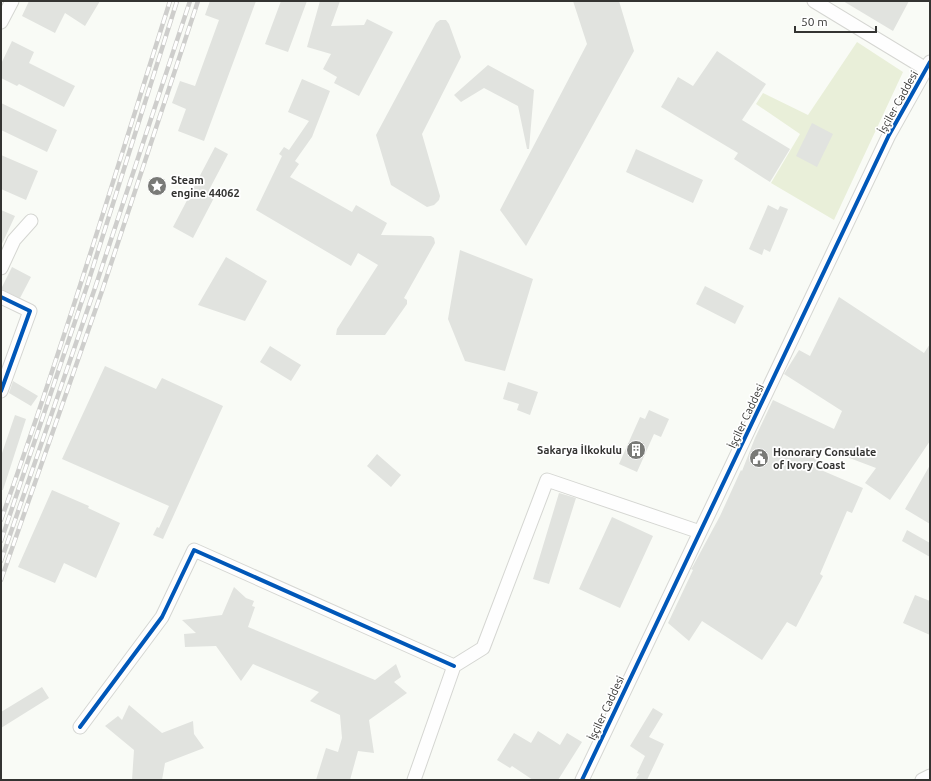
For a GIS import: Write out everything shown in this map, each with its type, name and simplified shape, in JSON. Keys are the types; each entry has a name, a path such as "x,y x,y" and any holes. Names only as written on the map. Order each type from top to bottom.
{"street":[{"path":"1,22 12,1"},
{"path":"818,2 928,66"},
{"name":"İşçiler Caddesi","path":"582,780 889,135 928,66"},
{"path":"1,268 14,240 31,221"},
{"path":"1,297 30,311 1,391"},
{"path":"414,780 454,666 483,648 547,480 700,532"},
{"path":"80,727 162,617 194,550 454,666"},
{"path":"922,780 930,776"}],"green space":[{"path":"857,42 903,72 834,220 771,183 800,134 756,104 763,93 808,115"}],"building":[{"path":"29,1 100,1 85,26 65,13 55,33 22,16"},
{"path":"210,1 256,1 204,141 178,131 186,109 172,103 180,81 195,86 219,20 205,15"},
{"path":"281,1 307,1 288,52 265,44"},
{"path":"320,1 340,1 331,26 364,25 367,19 393,32 359,96 334,83 337,77 323,69 331,54 307,47"},
{"path":"573,1 619,1 634,51 526,246 500,210 587,44"},
{"path":"843,1 909,1 893,31"},
{"path":"440,20 446,20 449,24 461,57 422,134 440,196 439,200 434,205 427,207 391,185 376,135 436,23"},
{"path":"12,41 34,52 29,63 75,86 64,107 19,84 17,86 1,78 1,64"},
{"path":"717,51 766,84 742,120 790,149 770,182 734,159 738,153 661,107 678,77 693,86"},
{"path":"488,65 534,90 529,149 527,149 518,106 484,88 461,102 454,95"},
{"path":"302,79 330,91 312,137 295,161 299,164 290,177 352,212 356,205 387,223 381,235 431,236 434,238 435,243 404,298 407,300 407,304 385,335 336,335 337,329 378,265 358,253 351,266 256,210 282,156 279,154 284,147 289,150 309,121 288,112"},
{"path":"1,103 57,130 47,152 1,130"},
{"path":"812,123 833,134 817,167 796,156"},
{"path":"215,147 228,154 209,190 216,194 193,238 173,227"},
{"path":"636,149 703,180 693,203 626,172"},
{"path":"1,155 38,171 26,200 1,189"},
{"path":"768,205 778,210 780,206 788,209 770,252 764,249 762,255 749,249"},
{"path":"1,210 15,216 1,246"},
{"path":"460,250 533,279 505,371 465,361 448,319"},
{"path":"226,257 267,281 245,321 198,305"},
{"path":"12,267 31,277 20,298 1,289"},
{"path":"705,286 744,306 735,324 696,304"},
{"path":"839,297 924,353 930,344 930,441 890,500 865,483 876,468 823,448 814,467 863,488 852,513 847,511 820,574 823,576 796,627 787,622 762,660 702,621 689,641 668,623 693,570 691,569 720,516 741,470 742,471 755,438 773,400 834,429 842,411 784,374 799,350 810,356"},
{"path":"270,346 301,365 291,381 260,362"},
{"path":"105,366 156,389 162,378 223,406 163,539 153,535 157,527 159,528 169,506 62,459"},
{"path":"13,381 38,396 31,406 9,393"},
{"path":"508,382 538,392 530,415 517,410 519,404 503,399"},
{"name":"Sakarya İlkokulu","path":"649,410 669,419 661,437 654,434 637,472 619,464 640,417 645,419"},
{"path":"15,415 26,419 3,490 1,490 1,456"},
{"path":"377,454 401,475 391,487 367,466"},
{"path":"930,465 930,524 905,509"},
{"path":"52,490 89,506 88,508 120,523 96,578 64,563 55,583 18,567"},
{"path":"559,493 576,498 549,584 533,579"},
{"path":"612,517 653,536 620,608 579,589"},
{"path":"907,530 930,543 930,557 902,541"},
{"path":"234,587 246,598 254,601 252,606 255,607 248,627 375,680 396,664 401,677 394,682 407,693 369,720 374,753 358,751 350,780 316,780 326,748 338,752 342,738 340,715 310,701 319,692 253,664 241,681 216,646 185,647 184,634 196,633 182,620 222,615"},
{"path":"915,595 930,601 930,635 903,623"},
{"path":"42,687 49,698 1,728 1,712"},
{"path":"129,705 162,733 193,721 194,734 204,748 165,763 162,780 132,780 134,750 105,726 118,716 122,720"},
{"path":"653,708 663,714 649,737 664,744 647,780 635,780 639,774 637,773 645,756 630,746"},
{"path":"538,731 560,745 567,733 582,742 558,780 533,780 512,766 510,768 497,760 514,733 531,743"}],"railway":[{"path":"1,520 67,327 170,1"},
{"path":"1,541 87,286 177,1"},
{"path":"1,561 96,285 190,1"},
{"path":"1,580 102,291 198,1"}],"cycle path":[{"path":"582,780 889,135 930,62"},
{"path":"1,297 30,311 1,391"},
{"path":"80,727 162,617 194,550 454,666"}],"place":[{"name":"Steam engine 44062","path":"157,186"},
{"name":"Sakarya İlkokulu","path":"636,450"},
{"name":"Honorary Consulate of Ivory Coast","path":"759,458"}]}
